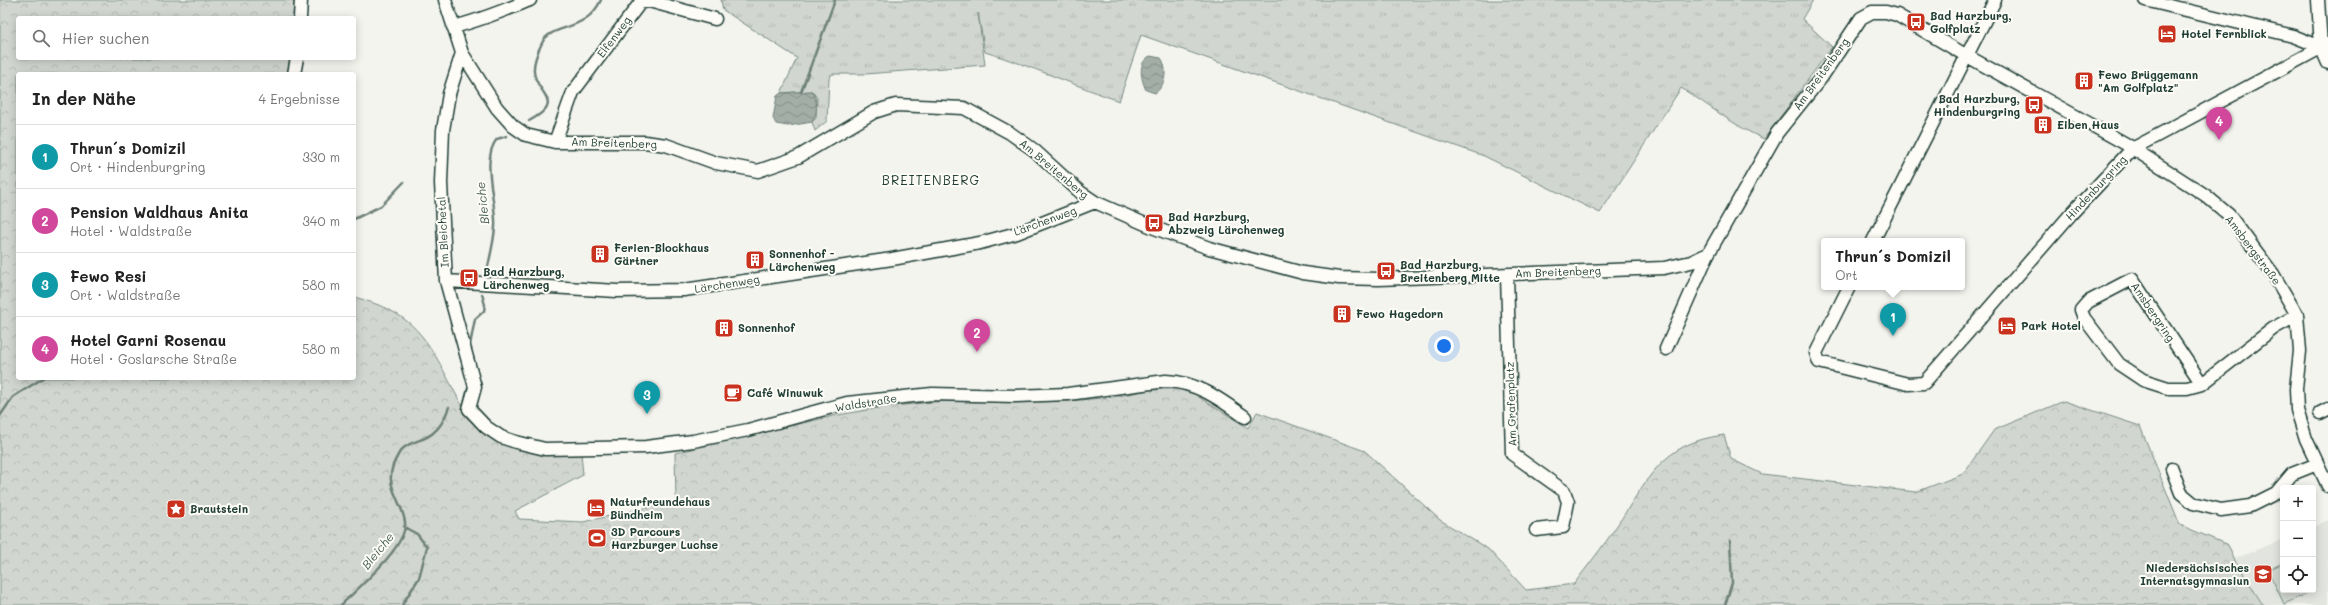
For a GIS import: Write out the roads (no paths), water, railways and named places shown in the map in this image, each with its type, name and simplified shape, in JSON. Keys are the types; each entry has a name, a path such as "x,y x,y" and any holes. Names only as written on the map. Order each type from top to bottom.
{"street":[{"path":"300,16 301,0"},
{"name":"Am Breitenberg","path":"445,0 462,53 497,108 513,126 526,135 555,142 645,142 666,145 716,163 758,172 798,157 874,112 896,105 964,108 1003,129 1034,150 1080,192 1095,202 1152,227 1209,248 1303,273 1339,278 1379,279 1664,268 1691,262 1708,254"},
{"path":"453,27 475,22 488,15 530,0"},
{"name":"Elfenweg","path":"555,142 573,92 640,3 649,0 715,19"},
{"path":"1874,238 1995,0"},
{"path":"2145,0 2171,4 2325,45"},
{"path":"2318,0 2328,63"},
{"name":"Am Breitenberg","path":"1666,349 1708,254 1777,133 1822,78 1861,18 1872,12 1886,12 1897,15 1967,56"},
{"path":"2132,149 2325,45"},
{"name":"Im Bleichetal","path":"462,53 449,94 443,130 441,183 446,281 475,387 469,409"},
{"name":"Hindenburgring","path":"1848,290 1816,353 1820,362 1908,384 1924,383 2071,214 2132,149 1967,56"},
{"path":"294,72 297,60"},
{"name":"Amsbergstraße","path":"2132,149 2205,195 2229,215 2273,274 2297,315 2300,351 2296,389 2297,410 2306,439 2328,486"},
{"name":"Lärchenweg","path":"446,281 617,291 684,290 892,259 980,243 1017,232 1095,202"},
{"name":"Am Grafenplatz","path":"1507,274 1512,454 1564,491 1568,502 1563,527 1536,530"},
{"name":"Amsbergring","path":"2202,384 2132,279 2088,302 2081,310 2084,318 2119,364 2142,380 2168,388 2187,388 2202,384 2274,328 2297,315"},
{"name":"Waldstraße","path":"469,409 486,427 500,437 545,449 646,447 693,441 748,430 847,403 924,394 1016,396 1068,394 1166,381 1180,381 1193,385 1219,398 1245,417"},
{"path":"2172,469 2181,493 2193,503 2221,510 2250,506 2276,493 2292,474 2317,464"}],"water":[{"path":"1150,56 1161,58 1165,67 1164,81 1159,90 1155,93 1146,90 1141,72 1143,63"},
{"path":"812,91 816,107 812,122 788,126 776,124 773,118 777,96 781,93"}],"waterway":[{"name":"Bleiche","path":"529,121 540,114 546,108 548,103 536,80 534,72 537,53 542,43 553,32 587,18 595,11 601,0"},
{"path":"801,92 835,0"},
{"name":"Bleiche","path":"486,276 493,245 495,227 489,169 490,158 492,147 497,139 507,136"},
{"path":"356,218 381,206 404,182"},
{"name":"Bleiche","path":"470,345 475,319 484,311 485,305 482,294"},
{"path":"0,416 13,397 40,380"},
{"name":"Bleiche","path":"341,605 370,578 391,554 399,543 404,532 405,522 403,513 391,483 393,465 398,455 405,447 429,436 436,430 443,421 449,407"},
{"path":"402,605 419,578 427,547 417,534 404,527"},
{"path":"1725,605 1732,583 1730,540"}],"place":[{"name":"Bad Harzburg, Golfplatz","path":"1916,22"},
{"name":"Hotel Fernblick","path":"2167,34"},
{"name":"Fewo Brüggemann \"Am Golfplatz\"","path":"2084,81"},
{"name":"Bad Harzburg, Hindenburgring","path":"2034,105"},
{"name":"Eiben Haus","path":"2043,125"},
{"name":"Hotel Garni Rosenau","path":"2219,140"},
{"name":"Bad Harzburg, Abzweig Lärchenweg","path":"1154,223"},
{"name":"Ferien-Blockhaus Gärtner","path":"600,254"},
{"name":"Sonnenhof - Lärchenweg","path":"755,260"},
{"name":"Bad Harzburg, Breitenberg Mitte","path":"1386,271"},
{"name":"Bad Harzburg, Lärchenweg","path":"469,278"},
{"name":"Fewo Hagedorn","path":"1342,314"},
{"name":"Park Hotel","path":"2007,326"},
{"name":"Sonnenhof","path":"724,328"},
{"name":"Thrun´s Domizil","path":"1893,336"},
{"name":"Pension Waldhaus Anita","path":"977,352"},
{"name":"Café Winuwuk","path":"733,393"},
{"name":"Fewo Resi","path":"647,414"},
{"name":"Naturfreundehaus Bündheim","path":"596,508"},
{"name":"Brautstein","path":"176,509"},
{"name":"3D Parcours Harzburger Luchse","path":"597,538"},
{"name":"Niedersächsisches Internatsgymnasiun","path":"2263,574"}],"district":[{"name":"BREITENBERG","path":"931,180"}]}
